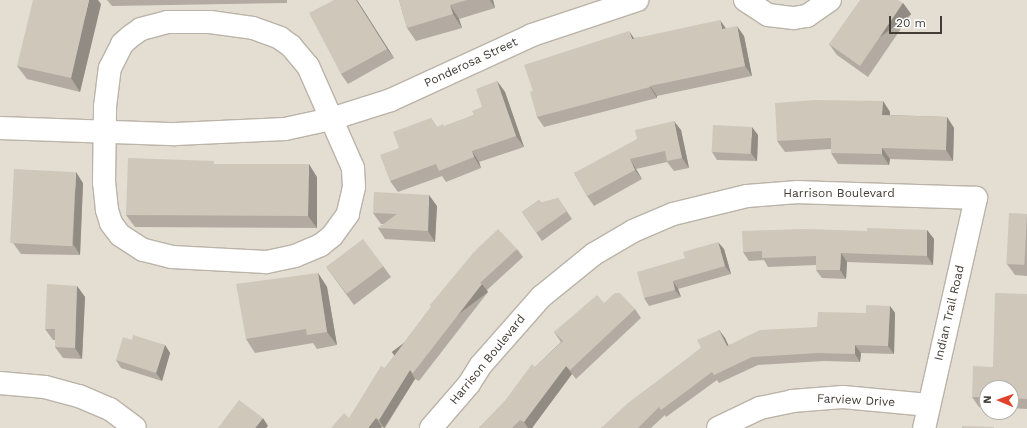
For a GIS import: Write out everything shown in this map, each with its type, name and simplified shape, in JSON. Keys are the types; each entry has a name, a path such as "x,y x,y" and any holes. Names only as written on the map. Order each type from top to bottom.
{"street":[{"name":"Ponderosa Street","path":"0,128 105,132 230,133 286,129 331,119 391,100 532,35 610,4 637,0"},
{"path":"745,0 768,15 794,18 813,12 830,0"},
{"path":"167,22 239,25 280,38 291,46 308,66 353,168 354,187 348,214 332,236 321,244 295,256 266,262 235,262 157,254 143,250 120,234 112,223 107,210 105,132 107,81 115,55 122,44 141,29 167,22"},
{"name":"Harrison Boulevard","path":"430,428 541,297 588,258 633,231 673,214 712,203 790,192 851,192 976,198"},
{"name":"Indian Trail Road","path":"924,428 976,198"},
{"path":"0,383 45,387 79,396 110,408 135,428"},
{"name":"Farview Drive","path":"718,428 760,408 792,401 843,397 929,405"}],"shaded area":[{"path":"0,0 1027,0 1027,428 0,428"}],"building":[{"path":"33,0 89,0 71,78 17,66"},
{"path":"334,0 356,0 387,49 341,74 309,13"},
{"path":"399,0 467,0 450,5 453,14 407,28"},
{"path":"860,0 898,0 903,3 860,66 829,44"},
{"path":"720,20 722,29 737,26 745,66 650,86 537,117 530,92 533,91 524,65 629,31 632,39"},
{"path":"497,81 516,136 472,151 474,157 439,171 436,164 390,181 380,155 399,148 393,132 431,118 437,127 443,124 444,126 474,115 472,111 482,107 476,89"},
{"path":"815,100 883,101 882,115 947,117 946,150 882,148 882,154 831,153 831,138 777,141 775,103"},
{"path":"674,121 682,158 667,161 665,151 630,159 635,170 587,196 574,173 637,139 635,130"},
{"path":"713,125 752,127 751,154 712,152"},
{"path":"128,158 214,161 214,164 309,164 308,216 126,215"},
{"path":"14,169 76,172 72,246 10,243"},
{"path":"374,192 429,195 428,231 378,228 397,214 373,213"},
{"path":"558,198 567,211 536,233 522,212 539,200 540,203"},
{"path":"1009,213 1027,214 1024,265 1006,264"},
{"path":"867,228 927,230 927,256 841,253 840,270 816,270 816,256 762,258 762,251 743,252 742,231 806,229 867,231"},
{"path":"498,229 517,249 480,283 482,284 413,373 410,370 379,420 376,418 368,428 331,428 344,413 349,418 381,366 385,368 431,307 430,305 474,252"},
{"path":"363,239 383,266 347,294 326,267"},
{"path":"718,242 725,266 673,281 675,290 644,298 637,272 685,258 683,252"},
{"path":"318,273 327,332 307,335 306,329 246,339 236,284"},
{"path":"47,284 77,286 75,348 55,347 55,329 45,329"},
{"path":"615,293 620,293 635,309 570,370 566,366 524,422 520,420 512,428 479,428 504,402 532,364 535,367 563,341 554,332 597,295 604,303"},
{"path":"995,293 1027,294 1027,399 1019,398 1019,380 979,380 979,397 972,397 973,366 993,367"},
{"path":"866,305 890,306 888,346 855,345 855,354 818,353 752,357 714,375 712,372 661,410 659,407 638,428 601,428 628,403 701,348 697,340 719,330 727,346 760,330 817,327 818,312 866,313"},
{"path":"133,335 165,345 156,373 116,360 123,337 132,340"},
{"path":"239,400 263,418 255,428 218,428"},
{"path":"962,426 994,427 994,428 962,428"}]}
